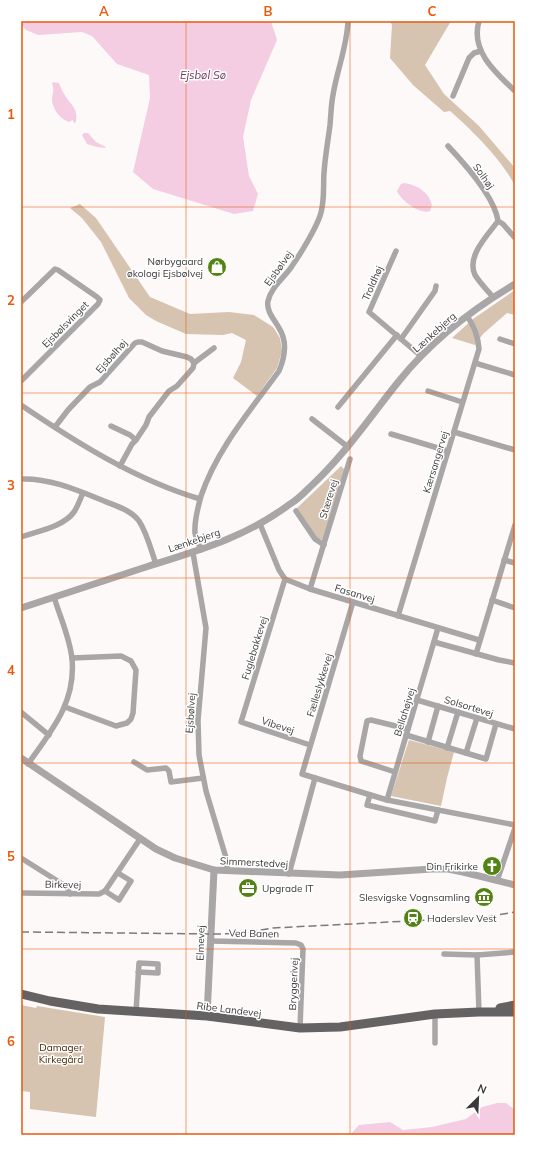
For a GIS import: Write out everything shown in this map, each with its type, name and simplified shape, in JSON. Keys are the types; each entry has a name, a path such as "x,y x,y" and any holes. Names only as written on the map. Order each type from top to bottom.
{"main road":[{"name":"Ribe Landevej","path":"21,994 70,1005 98,1009 207,1016 300,1028 340,1027 435,1014 515,1012"},
{"name":"Ribe Landevej","path":"479,1012 515,1005"},
{"path":"505,1012 515,1009"}],"street":[{"name":"Ejsbølvej","path":"201,550 195,534 195,522 200,499 212,469 226,443 279,371 283,362 285,352 284,341 280,329 270,313 268,303 269,296 299,256 320,215 323,201 324,172 333,95 348,36 348,21"},
{"path":"479,21 478,37 481,51 485,60 492,69 515,91"},
{"path":"453,96 469,58 474,53 481,51"},
{"name":"Solhøj","path":"448,146 476,178 495,211 498,221 503,224 515,238"},
{"path":"493,297 476,276 473,261 478,249 498,221"},
{"name":"Troldhøj","path":"396,251 369,312 421,356"},
{"name":"Ejsbølsvinget","path":"21,302 55,269 100,300 98,304 21,381"},
{"name":"Lænkebjerg","path":"21,608 201,550 260,524 291,504 327,471 348,447 399,381 421,356 444,334 467,316 493,297 515,284"},
{"path":"338,406 399,337 435,291 436,286"},
{"name":"Kærsangervej","path":"398,616 479,349 475,327 467,316"},
{"path":"500,339 515,344"},
{"name":"Ejsbølhøj","path":"55,427 68,410 90,387 100,382 135,343 142,342 162,351 187,357 194,363"},
{"path":"120,466 132,444 146,425 149,417 169,391 177,386 193,368 194,363 214,348"},
{"path":"475,363 515,375"},
{"path":"428,391 462,402"},
{"path":"21,405 85,446 120,466 179,493 200,499"},
{"path":"312,419 348,447"},
{"path":"111,426 130,435 136,440"},
{"path":"454,432 515,450"},
{"path":"391,434 448,451"},
{"name":"Stærevej","path":"310,589 350,459"},
{"path":"21,478 44,480 83,492 125,510 138,520 144,530 156,564"},
{"path":"21,537 62,523 73,513 83,492"},
{"name":"Stærevej","path":"296,511 314,540 324,545"},
{"path":"260,524 279,570 285,579"},
{"path":"476,654 515,524"},
{"name":"Ejsbølvej","path":"193,553 206,628 198,720 199,755 203,778 227,861 227,871"},
{"path":"504,560 515,563"},
{"name":"Fasanvej","path":"285,579 310,589 479,640"},
{"name":"Fuglebakkevej","path":"241,722 285,579"},
{"path":"28,764 49,735 65,707 70,688 72,658 69,643 54,597"},
{"path":"492,600 515,608"},
{"name":"Fælleslykkevej","path":"315,778 302,774 353,602"},
{"name":"Bellahøjvej","path":"387,800 438,628"},
{"path":"434,642 515,663"},
{"path":"65,707 116,726 127,723 133,713 136,670 131,661 122,656 72,658"},
{"name":"Solsortevej","path":"417,700 515,729"},
{"path":"428,742 438,706"},
{"path":"21,712 49,735"},
{"path":"447,748 458,712"},
{"path":"466,753 477,718"},
{"path":"396,772 361,761 360,756 365,726 367,721 371,720 408,729"},
{"name":"Vibevej","path":"241,722 310,745"},
{"path":"406,735 486,759 496,724"},
{"name":"Simmerstedvej","path":"21,758 156,849 175,858 214,870 289,874 365,874 432,869 463,872 515,885"},
{"path":"134,762 147,770 166,768 169,771 171,782 203,778"},
{"path":"289,874 315,778 387,800 515,825"},
{"path":"370,795 367,805 417,817 436,821 438,810"},
{"path":"497,880 515,828"},
{"path":"118,873 131,881 119,900 105,891 140,839"},
{"path":"21,858 67,887 70,894"},
{"name":"Elmevej","path":"207,1016 214,870"},
{"name":"Birkevej","path":"21,893 99,894 105,891"},
{"name":"Ved Banen","path":"210,940 296,943"},
{"name":"Bryggerivej","path":"296,943 301,945 303,949 300,1028"},
{"path":"444,954 477,955 515,952"},
{"path":"477,955 479,1012"},
{"path":"136,1012 138,972"},
{"path":"435,1014 435,1043"}],"green space":[{"path":"390,21 451,21 425,65 444,94 479,126 515,168 515,186 503,166 477,136 450,111 444,112 413,85 390,58 392,25"},
{"path":"80,204 96,218 150,297 190,314 229,312 254,315 273,327 280,338 282,351 277,368 257,396 233,378 241,362 246,340 232,333 223,335 186,334 146,315 129,298 101,242 82,218 70,208"},
{"path":"515,290 515,315 507,313 483,334 475,345 452,338 473,319"},
{"path":"341,466 345,470 323,540 316,538 296,509"},
{"path":"409,740 454,752 441,806 391,796"},
{"name":"Damager Kirkegård","path":"21,1005 36,1008 37,1006 105,1017 96,1117 30,1109 30,1092 21,1091"}],"water":[{"name":"Ejsbøl Sø","path":"21,21 271,21 277,40 251,100 243,137 249,176 258,194 253,211 234,214 153,189 133,172 150,98 149,75 117,64 92,36 82,32 38,35 26,30 21,24"},
{"path":"53,82 59,83 64,94 74,108 76,122 74,123 73,120 69,122 66,121 55,111 52,100"},
{"path":"84,133 88,133 96,142 106,147 97,147 87,144 82,135"},
{"path":"405,183 422,190 428,196 432,205 430,211 426,212 416,209 399,195 397,191 401,184"},
{"path":"497,1103 506,1103 515,1110 515,1135 350,1135 359,1125 390,1122 403,1130 432,1127 466,1119 482,1107"}],"railway":[{"path":"21,932 221,934 243,933 273,928 486,917 515,912"}],"place":[{"name":"Nørbygaard økologi Ejsbølvej","path":"217,267"},
{"name":"Din Frikirke","path":"492,866"},
{"name":"Upgrade IT","path":"248,888"},
{"name":"Slesvigske Vognsamling","path":"484,897"},
{"name":"Haderslev Vest","path":"413,918"}]}
